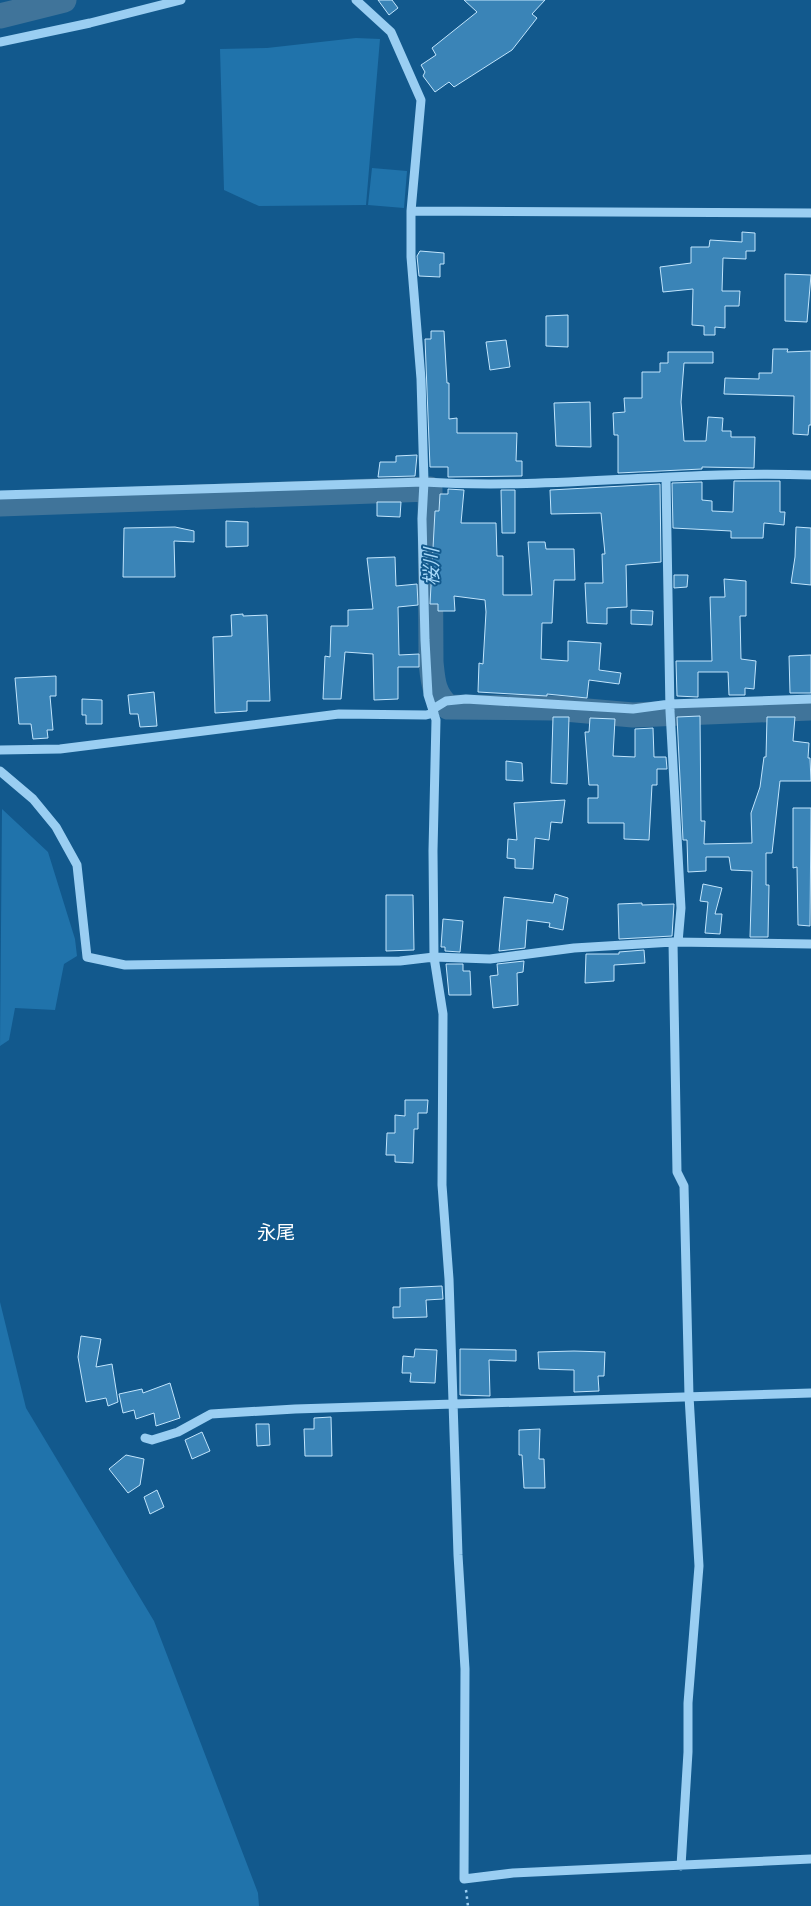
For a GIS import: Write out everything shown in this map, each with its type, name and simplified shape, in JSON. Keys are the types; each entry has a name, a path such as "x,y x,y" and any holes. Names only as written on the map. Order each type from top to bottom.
{"street":[{"path":"0,42 90,23 181,0"},
{"path":"356,0 391,32 421,100 411,211 424,487 422,519 425,640 428,695 438,707 432,850 434,957 443,1014 442,1185 449,1280 458,1555 464,1669 464,1879 514,1873 811,1859"},
{"path":"411,211 811,213"},
{"path":"0,495 492,486 666,478 811,475"},
{"path":"666,478 670,711 681,908 675,942 677,1172 684,1186 689,1396 699,1566 688,1702 688,1752 681,1866"},
{"path":"0,750 60,749 339,714 426,715 438,707 466,699 510,700 670,711 811,699"},
{"path":"0,771 33,799 56,827 77,865 87,957 125,965 400,961 434,957 490,958 574,948 675,942 811,944"},
{"path":"145,1438 152,1440 178,1432 212,1414 295,1409 689,1396 705,1398 811,1393"}],"path":[{"path":"464,1879 468,1906"}],"shaded area":[{"path":"356,38 380,39 366,205 259,206 224,190 220,49 267,48"},
{"path":"372,168 407,171 404,208 368,205"},
{"path":"2,809 48,852 75,939 77,956 64,964 55,1010 15,1008 9,1040 0,1046"},
{"path":"0,1302 26,1408 154,1621 258,1893 259,1906 0,1906"}],"building":[{"path":"378,0 392,0 398,8 389,15"},
{"path":"464,0 545,0 532,14 537,18 512,50 454,87 449,82 435,92 423,76 425,72 421,65 436,55 432,48 477,12"},
{"path":"742,232 755,233 755,251 746,251 746,259 723,258 722,291 740,291 739,306 725,306 725,328 715,327 715,335 704,335 704,326 692,325 693,289 663,292 660,267 691,263 691,247 709,247 710,240 742,242"},
{"path":"420,251 444,253 444,264 440,264 440,277 419,276 417,256"},
{"path":"785,274 811,275 807,322 785,321"},
{"path":"568,315 568,347 546,346 546,316"},
{"path":"431,331 444,331 447,383 449,383 449,419 457,418 457,433 517,433 516,461 522,461 522,476 448,477 448,467 430,467 425,339 431,339"},
{"path":"506,340 510,367 490,370 486,342"},
{"path":"773,349 788,349 787,352 811,351 811,425 809,425 808,435 793,434 794,396 724,394 725,378 759,379 759,373 772,373"},
{"path":"668,352 713,352 713,363 684,363 681,402 684,441 706,441 708,417 723,418 722,431 731,431 731,437 755,437 754,468 702,467 702,469 618,473 618,435 614,435 613,413 625,412 624,398 642,398 642,372 660,372 660,363 668,363"},
{"path":"590,402 591,447 556,446 554,403"},
{"path":"417,455 415,476 378,477 380,462 396,462 396,456"},
{"path":"734,481 780,481 780,512 785,512 784,525 764,523 763,538 731,538 731,531 673,528 672,483 702,482 702,500 712,501 712,511 733,512"},
{"path":"660,484 661,562 626,565 627,607 607,608 607,624 587,623 585,583 603,583 602,554 605,554 601,513 551,514 550,490"},
{"path":"448,489 464,490 461,523 496,523 497,556 503,556 503,595 532,595 528,542 545,542 546,549 574,549 575,580 554,580 552,623 542,623 541,659 568,661 568,641 601,643 599,670 621,673 619,684 589,680 587,698 547,694 547,696 478,692 479,663 483,664 485,600 454,596 455,611 438,611 438,604 430,604 435,511 439,511 440,494 448,494"},
{"path":"501,490 515,490 515,533 502,533"},
{"path":"377,502 401,502 400,517 377,516"},
{"path":"226,521 248,522 248,546 226,547"},
{"path":"175,527 194,531 194,542 174,541 175,577 123,577 124,528"},
{"path":"796,527 811,528 811,585 791,583 795,557"},
{"path":"395,557 396,586 417,584 418,605 398,607 399,655 419,654 419,667 398,667 398,699 374,700 373,654 345,652 341,699 323,699 325,656 330,657 331,626 348,626 348,610 373,609 367,558"},
{"path":"674,575 688,575 687,587 674,588"},
{"path":"724,579 746,581 746,616 740,616 741,659 756,661 754,689 745,688 745,695 729,695 728,672 698,672 698,697 677,696 676,661 712,661 710,597 725,597"},
{"path":"631,610 653,611 652,625 631,624"},
{"path":"243,614 243,616 267,615 270,701 247,701 247,711 215,713 213,637 232,636 231,615"},
{"path":"811,655 811,693 790,693 789,656"},
{"path":"56,676 56,696 50,696 53,730 47,730 48,738 33,739 31,724 19,724 15,678"},
{"path":"154,692 157,726 140,727 138,714 130,714 128,695"},
{"path":"82,699 102,700 102,724 86,724 86,715 82,715"},
{"path":"700,716 701,821 705,821 704,844 752,843 751,813 760,787 764,757 766,757 767,717 795,717 793,741 809,743 808,758 810,758 811,781 780,781 772,853 766,853 766,885 769,885 768,937 750,937 752,871 731,870 729,857 706,857 706,871 688,872 687,840 683,840 677,717"},
{"path":"553,717 569,717 567,784 551,783"},
{"path":"590,718 615,719 613,756 635,757 635,729 653,728 654,757 666,757 667,769 657,769 657,785 652,785 649,840 624,839 624,823 588,823 588,798 598,798 598,785 589,785 585,732 589,732"},
{"path":"506,761 522,763 523,781 506,780"},
{"path":"565,800 562,823 551,822 549,840 535,838 533,869 515,868 515,859 507,858 508,839 517,840 514,803"},
{"path":"793,808 811,808 810,926 798,925 797,867 793,868"},
{"path":"703,884 722,888 715,914 722,914 720,934 705,933 708,902 700,901"},
{"path":"555,894 568,898 563,930 549,927 550,923 527,920 525,948 499,951 504,897 553,903"},
{"path":"386,895 413,895 414,950 386,951"},
{"path":"642,903 642,905 674,904 672,936 619,939 618,904"},
{"path":"443,919 463,921 460,952 445,951 445,947 441,947"},
{"path":"644,950 645,963 614,965 614,981 585,983 586,954 619,954 619,952"},
{"path":"524,961 523,972 517,973 518,1005 493,1008 490,976 498,975 497,964"},
{"path":"446,964 463,964 463,971 470,971 471,995 449,995"},
{"path":"405,1100 428,1100 427,1113 418,1113 418,1129 414,1129 413,1163 395,1162 395,1155 386,1155 387,1133 395,1133 395,1115 405,1116"},
{"path":"442,1286 443,1299 426,1300 427,1317 393,1318 393,1307 400,1307 400,1288"},
{"path":"81,1336 101,1339 96,1367 112,1364 118,1402 108,1406 106,1398 86,1402 78,1357"},
{"path":"415,1349 437,1350 435,1383 410,1382 411,1373 402,1373 403,1356 414,1357"},
{"path":"460,1349 516,1350 516,1361 489,1360 490,1396 460,1395"},
{"path":"538,1352 605,1352 604,1376 598,1376 599,1391 574,1392 574,1370 539,1369"},
{"path":"170,1383 180,1418 156,1426 154,1413 136,1419 134,1410 123,1413 119,1394 142,1389 143,1393"},
{"path":"331,1417 332,1456 305,1456 304,1429 314,1429 314,1418"},
{"path":"256,1424 269,1424 270,1445 257,1446"},
{"path":"540,1429 539,1459 544,1459 545,1488 524,1488 522,1455 519,1455 519,1430"},
{"path":"202,1432 210,1451 192,1459 185,1440"},
{"path":"126,1455 144,1459 140,1485 128,1493 109,1469"},
{"path":"157,1490 164,1507 150,1514 144,1497"}],"waterway":[{"path":"0,16 64,0"},
{"name":"桜川","path":"0,504 430,489 431,662 433,681 437,692 448,707 553,708 633,715 811,708"}],"district":[{"name":"永尾","path":"276,1232"}]}
